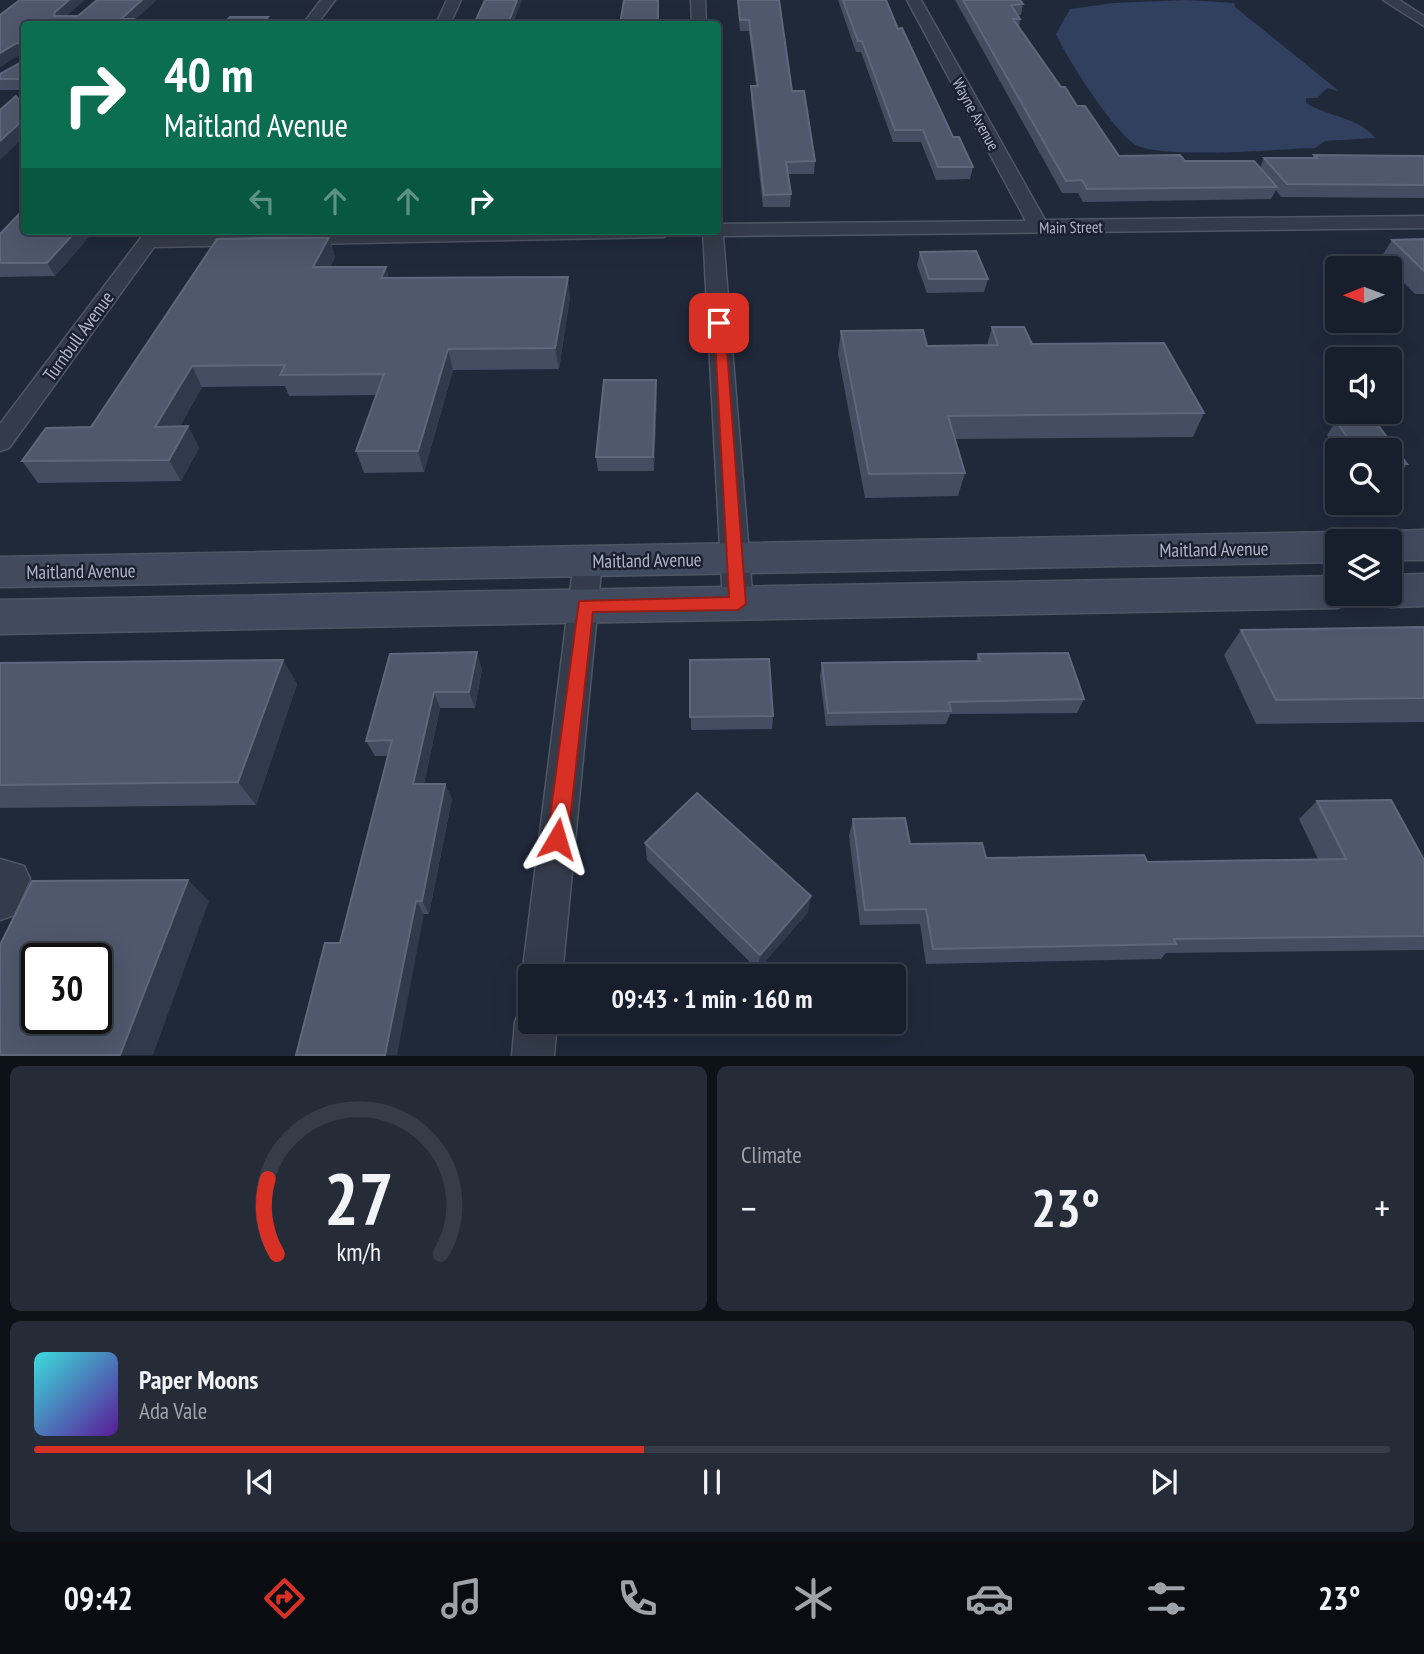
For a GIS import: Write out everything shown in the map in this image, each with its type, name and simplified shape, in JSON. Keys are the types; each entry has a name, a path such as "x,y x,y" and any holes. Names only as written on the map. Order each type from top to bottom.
{"main road":[{"path":"1402,546 1424,545"},
{"name":"Maitland Avenue","path":"0,572 1325,547"},
{"path":"1402,591 1424,590"},
{"path":"2,619 585,605 1325,592"}],"street":[{"path":"312,21 328,0"},
{"path":"444,21 454,0"},
{"path":"698,0 699,21"},
{"name":"Wayne Avenue","path":"914,0 1039,227"},
{"path":"1390,0 1424,22"},
{"name":"Main Street","path":"721,230 1424,222"},
{"path":"152,236 250,235"},
{"path":"715,235 738,604"},
{"name":"Turnbull Avenue","path":"0,442 152,236"},
{"path":"543,964 588,561"},
{"path":"0,878 11,879 0,901"},
{"path":"533,1055 535,1034"}],"water":[{"path":"1187,0 1234,3 1235,7 1339,91 1327,88 1317,98 1306,98 1306,103 1361,126 1375,138 1325,141 1315,148 1198,153 1153,150 1129,140 1105,113 1056,34 1070,9 1114,3"}],"building":[{"path":"20,0 69,0 54,16 78,16 97,0 142,0 121,19 133,19 130,21 21,21 21,43 0,53 0,15"},
{"path":"485,0 517,0 509,21 475,21"},
{"path":"624,0 658,0 658,21 620,21"},
{"path":"738,0 779,0 792,91 804,91 815,161 786,162 791,194 764,195 751,86 758,86 749,20 740,20"},
{"path":"843,0 886,0 953,137 959,137 973,167 938,167 923,130 895,130 862,41 858,41"},
{"path":"963,0 1020,0 1023,4 1011,5 1020,19 1013,19 1061,87 1065,87 1077,106 1085,106 1119,156 1180,155 1185,161 1254,161 1277,187 1087,189 1082,180 1066,181"},
{"path":"230,17 268,17 264,21 226,21"},
{"path":"21,43 21,79 0,79 0,74 20,63"},
{"path":"16,96 21,102 21,122 0,141 0,110"},
{"path":"1314,155 1424,156 1424,185 1287,184 1264,158 1317,158"},
{"path":"21,212 21,235 72,235 47,263 0,263 0,234"},
{"path":"329,237 313,267 386,267 381,278 568,277 555,348 448,349 418,451 356,451 384,374 280,375 285,365 192,366 155,427 188,426 169,460 22,461 46,428 91,427 217,239"},
{"path":"1424,239 1424,271 1392,240"},
{"path":"976,251 988,279 929,279 920,252"},
{"path":"992,327 1024,327 1032,344 1164,343 1204,413 948,416 965,473 869,474 841,331 923,330 927,346 998,345"},
{"path":"604,380 656,380 653,457 596,457"},
{"path":"1338,424 1377,424 1388,438 1348,438"},
{"path":"1424,627 1424,698 1276,700 1241,630"},
{"path":"477,652 469,692 434,692 413,784 445,784 422,901 416,901 385,1055 296,1055 325,943 340,943 392,740 366,741 390,654"},
{"path":"1068,653 1084,699 949,702 951,711 828,713 822,663 980,661 978,654"},
{"path":"769,659 773,716 690,717 690,660"},
{"path":"283,660 238,782 0,785 0,663"},
{"path":"697,793 811,896 760,955 645,843"},
{"path":"1391,800 1424,860 1424,936 1174,939 1176,944 933,949 926,909 865,910 853,819 905,818 910,844 982,843 986,858 1144,855 1147,862 1346,859 1317,801"},
{"path":"188,880 120,1055 0,1055 0,945 32,881"}],"route":[{"path":"557,839 585,605 738,604 719,323"}]}
